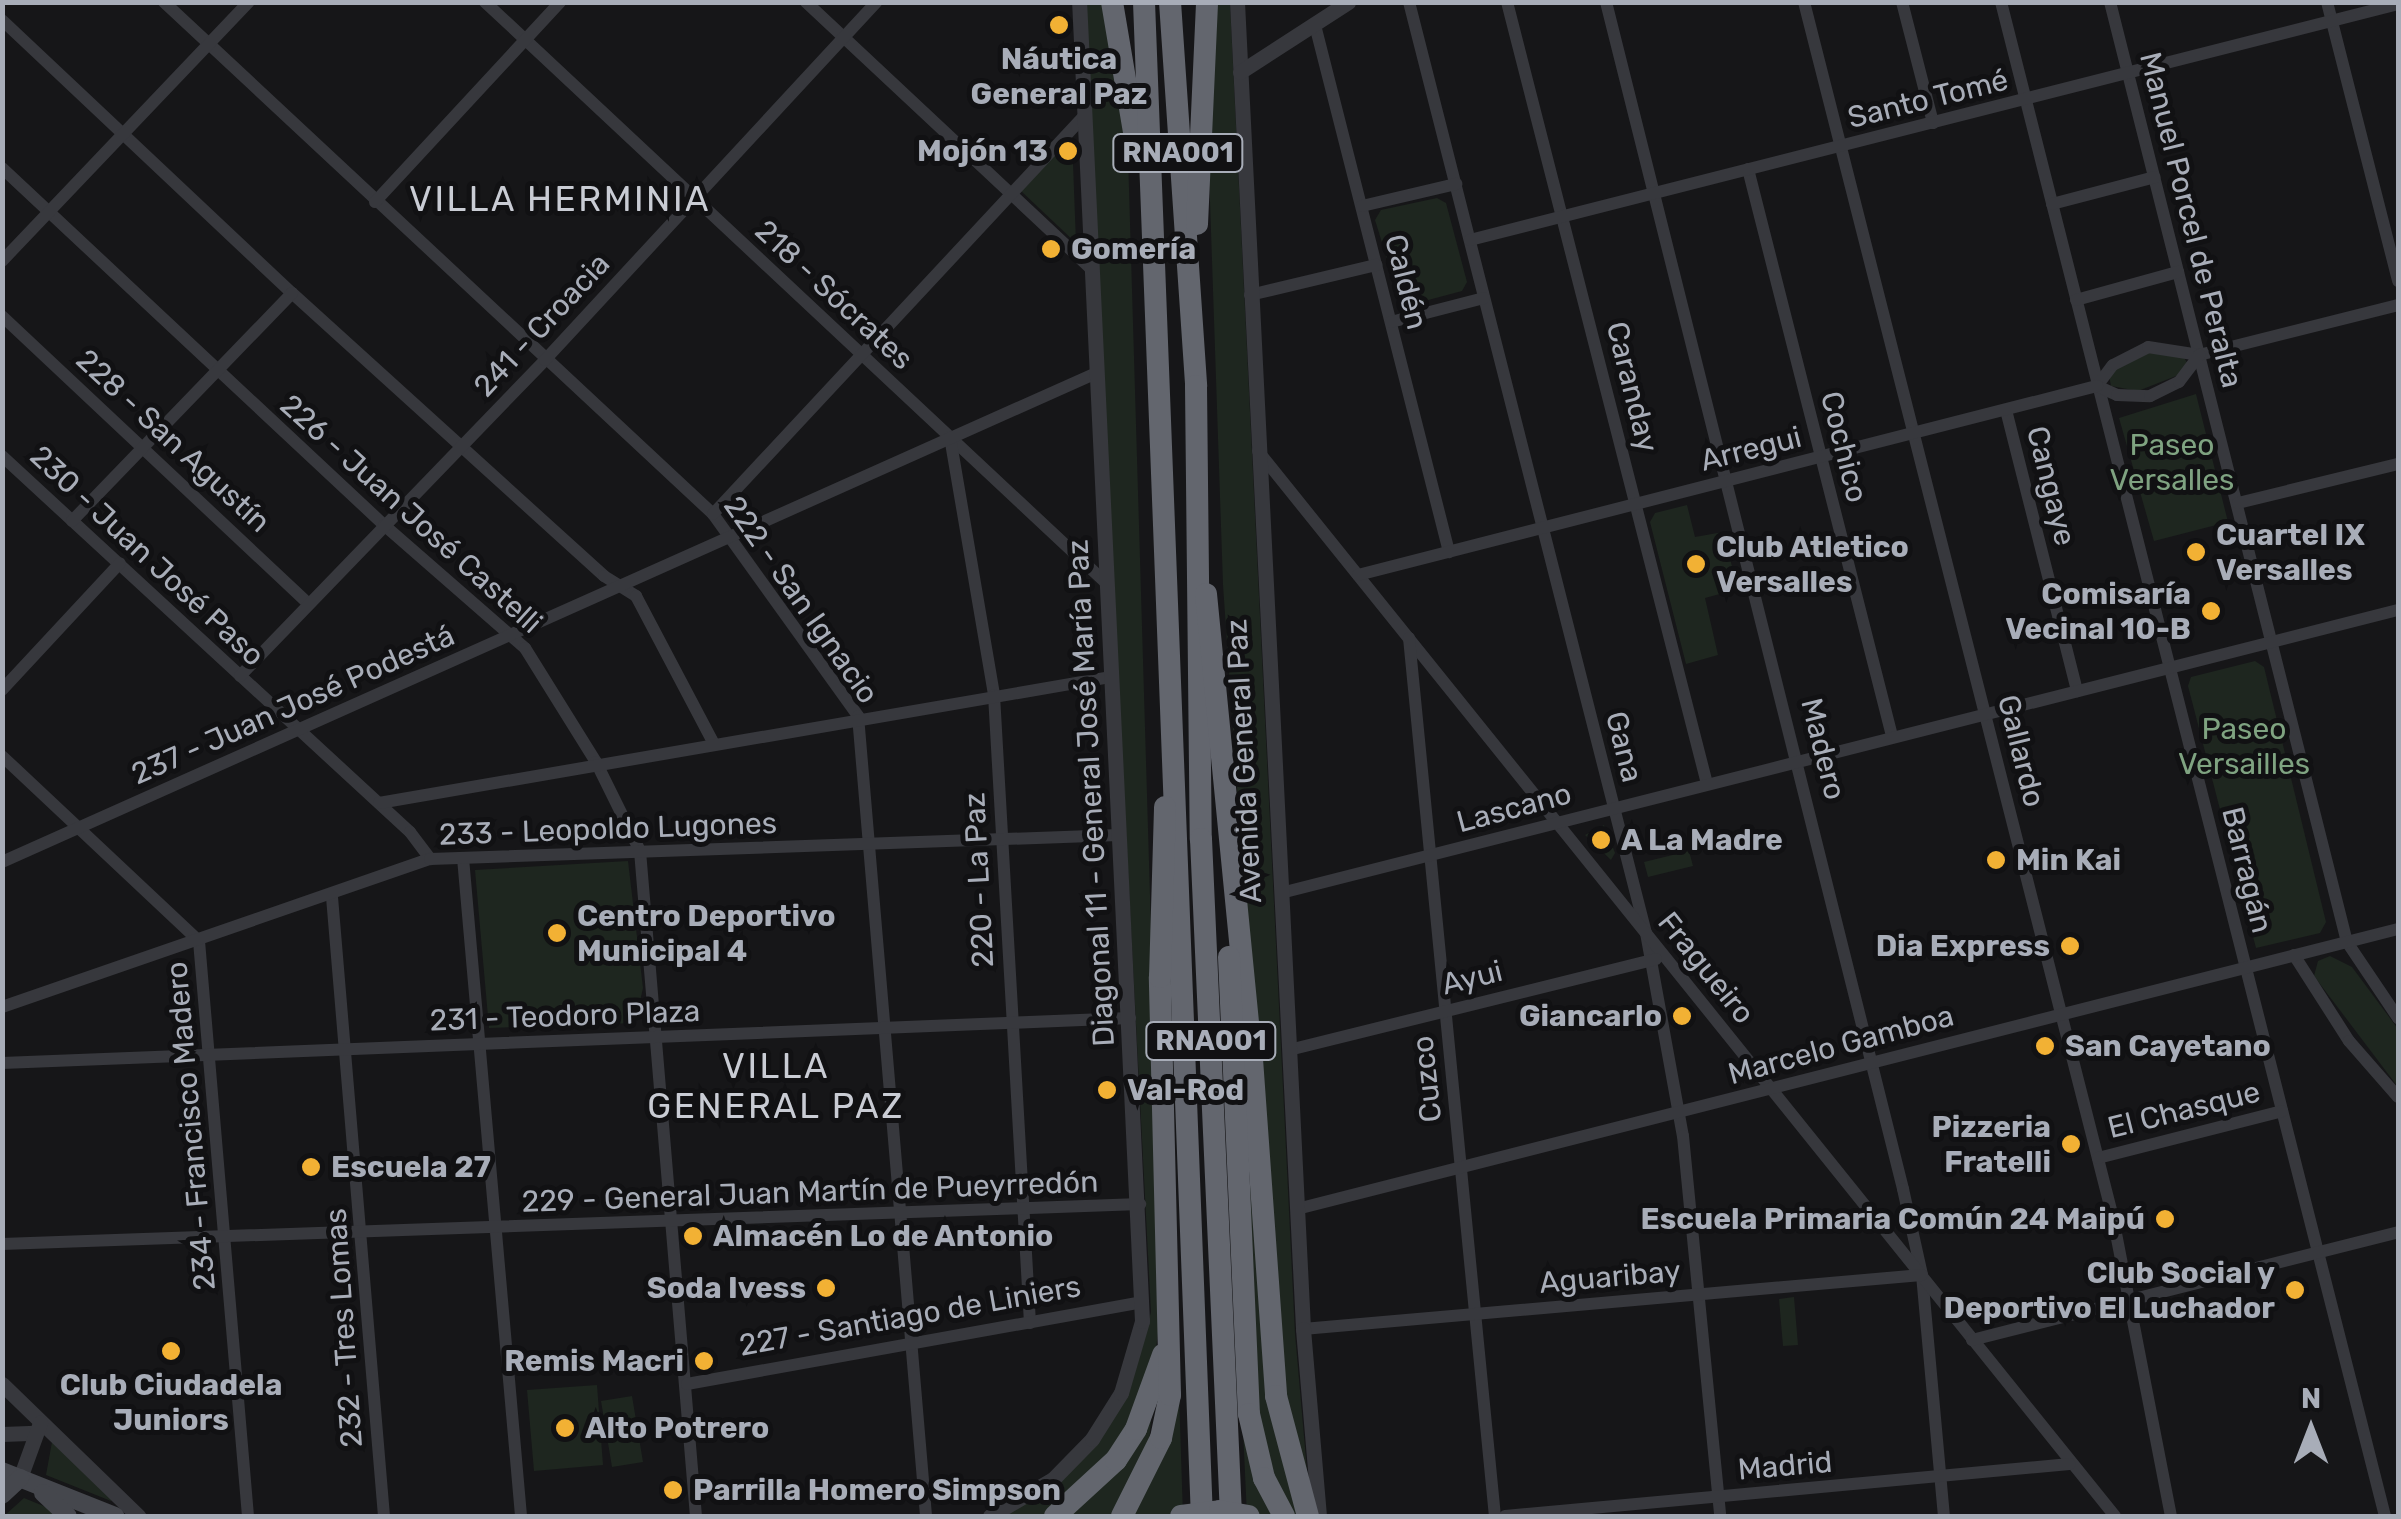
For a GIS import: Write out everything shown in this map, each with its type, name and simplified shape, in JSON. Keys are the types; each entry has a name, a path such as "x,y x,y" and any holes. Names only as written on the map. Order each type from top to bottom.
{"highway":[{"path":"1112,2 1156,292"},
{"name":"RNA001","path":"1144,2 1170,764 1180,856 1202,1516"},
{"name":"Avenida General Paz","path":"1170,2 1192,302 1200,566 1201,839 1232,1516"},
{"path":"1192,302 1207,2"},
{"path":"1200,566 1213,625 1276,1396 1308,1516"},
{"path":"1122,1516 1165,1423 1171,1323 1160,874 1170,764"},
{"path":"1227,817 1249,1414 1264,1478 1284,1516"},
{"path":"1055,1516 1096,1482 1136,1429 1171,1323"},
{"path":"1181,1516 1220,1511 1249,1516"}],"main road":[{"path":"2,1496 19,1478"},
{"path":"19,1478 68,1516"},
{"path":"19,1478 114,1516"}],"street":[{"name":"222 - San Ignacio","path":"164,2 713,514 858,716 926,1516"},
{"path":"2,261 250,2"},
{"name":"218 - Sócrates","path":"485,2 1106,584"},
{"path":"375,202 560,2"},
{"path":"806,2 1090,268"},
{"name":"241 - Croacia","path":"240,676 545,360 876,2"},
{"name":"Diagonal 11 - General José María Paz","path":"990,1516 1053,1479 1092,1440 1132,1367 1143,1302 1079,2"},
{"name":"Avenida General Paz","path":"1237,2 1302,1329 1319,1516"},
{"path":"1240,72 1348,2"},
{"name":"Gana","path":"1410,2 1646,933 1679,1112 1720,1516"},
{"name":"Caranday","path":"1508,2 1707,784"},
{"name":"Madero","path":"1606,2 1800,760 1922,1274 1944,1516"},
{"name":"Gallardo","path":"1804,2 2132,1298 2171,1516"},
{"path":"1902,2 1932,124"},
{"name":"Barragán","path":"2001,2 2386,1516"},
{"name":"Manuel Porcel de Peralta","path":"2110,2 2347,942 2398,1018"},
{"path":"2327,2 2398,281"},
{"name":"Santo Tomé","path":"1470,240 2398,4"},
{"path":"2,20 292,292 636,596 712,742"},
{"name":"Caldén","path":"1314,24 1449,552"},
{"path":"713,514 1084,116"},
{"name":"226 - Juan José Castelli","path":"2,168 384,525 512,635 596,762 640,851 675,1221 696,1516"},
{"name":"Cochico","path":"1748,170 1892,736"},
{"path":"2052,204 2154,177"},
{"path":"1362,206 1456,184"},
{"path":"1250,295 1376,265"},
{"path":"2076,300 2178,272"},
{"path":"72,521 292,292"},
{"path":"1391,322 1484,298"},
{"path":"2199,355 2179,382 2150,396 2117,395 2097,386 2113,365 2148,347 2199,355 2398,305"},
{"name":"228 - San Agustín","path":"2,316 309,604"},
{"name":"237 - Juan José Podestá","path":"2,862 1096,373"},
{"name":"Arregui","path":"1358,575 2097,386"},
{"name":"Cangaye","path":"2006,410 2077,691"},
{"name":"220 - La Paz","path":"950,437 994,694 1030,1323"},
{"name":"Fragueiro","path":"1258,451 2115,1516"},
{"path":"2,477 8,461"},
{"name":"230 - Juan José Paso","path":"8,461 379,803 430,859"},
{"path":"2238,503 2398,464"},
{"path":"2,690 120,563"},
{"name":"Lascano","path":"1281,894 2398,610"},
{"name":"Cuzco","path":"1408,636 1495,1516"},
{"path":"379,803 858,716 1111,676"},
{"name":"234 - Francisco Madero","path":"2,756 199,941 248,1516"},
{"name":"233 - Leopoldo Lugones","path":"2,1006 332,897 430,859 1119,835"},
{"path":"464,858 521,1516"},
{"name":"232 - Tres Lomas","path":"332,897 384,1516"},
{"name":"Marcelo Gamboa","path":"1297,1209 2398,929"},
{"path":"2294,955 2349,1041 2398,1097"},
{"name":"Ayui","path":"1290,1050 1650,960 1667,959"},
{"name":"231 - Teodoro Plaza","path":"2,1063 1130,1018"},
{"name":"El Chasque","path":"2098,1158 2282,1111"},
{"name":"229 - General Juan Martín de Pueyrredón","path":"2,1244 1140,1204"},
{"path":"1972,1340 2398,1232"},
{"name":"Aguaribay","path":"1302,1329 1922,1274"},
{"name":"227 - Santiago de Liniers","path":"687,1384 1143,1302"},
{"path":"2,1384 38,1428 138,1516"},
{"path":"2,1434 38,1428"},
{"path":"19,1478 38,1428"},
{"name":"Madrid","path":"1505,1516 2070,1464"}],"green space":[{"path":"1083,3 1107,3 1128,155 1162,1300 1154,1365 1117,1448 1045,1516 1000,1516 1023,1505 1128,1395 1151,1312"},
{"path":"1217,3 1230,3 1295,1334 1311,1516 1292,1516 1279,1494 1255,1400 1243,873 1223,585 1209,172"},
{"path":"1072,137 1076,243 1021,191"},
{"path":"1437,198 1446,203 1467,282 1462,291 1402,307 1375,220 1381,210"},
{"path":"2155,351 2183,355 2187,363 2181,374 2138,391 2111,386 2109,375 2128,359"},
{"name":"Paseo Versalles","path":"2196,394 2228,522 2154,541 2119,418"},
{"name":"Club Atletico Versalles","path":"1687,505 1695,537 1723,532 1738,589 1705,598 1718,655 1686,664 1650,522 1655,513"},
{"name":"Paseo Versailles","path":"2255,661 2264,667 2326,922 2320,933 2256,948 2188,686 2191,677"},
{"path":"1604,825 1615,853 1611,860 1585,835"},
{"path":"1689,851 1693,866 1648,877 1644,862"},
{"name":"Centro Deportivo Municipal 4","path":"628,861 643,988 635,1023 489,1028 475,870"},
{"path":"2330,956 2352,967 2398,1029 2398,1087 2314,976 2318,961"},
{"path":"1794,1297 1798,1345 1783,1346 1779,1299"},
{"path":"1177,1332 1183,1516 1130,1516"},
{"name":"Alto Potrero","path":"597,1385 603,1465 534,1471 527,1390"},
{"path":"1241,1387 1277,1516 1247,1516"},
{"path":"632,1396 643,1462 612,1467 601,1401"},
{"path":"1152,1407 1149,1444 1112,1516 1060,1516"},
{"path":"52,1442 113,1498 111,1501 46,1475"},
{"path":"24,1498 46,1507 60,1516 4,1516"}],"place":[{"name":"Náutica General Paz","path":"1059,25"},
{"name":"Mojón 13","path":"1068,151"},
{"name":"Gomería","path":"1051,249"},
{"name":"Cuartel IX Versalles","path":"2196,552"},
{"name":"Club Atletico Versalles","path":"1696,564"},
{"name":"Comisaría Vecinal 10-B","path":"2211,611"},
{"name":"A La Madre","path":"1601,840"},
{"name":"Min Kai","path":"1996,860"},
{"name":"Centro Deportivo Municipal 4","path":"557,933"},
{"name":"Dia Express","path":"2070,946"},
{"name":"Giancarlo","path":"1682,1016"},
{"name":"San Cayetano","path":"2045,1046"},
{"name":"Val-Rod","path":"1107,1090"},
{"name":"Pizzeria Fratelli","path":"2071,1144"},
{"name":"Escuela 27","path":"311,1167"},
{"name":"Escuela Primaria Común 24 Maipú","path":"2165,1219"},
{"name":"Almacén Lo de Antonio","path":"693,1236"},
{"name":"Soda Ivess","path":"826,1288"},
{"name":"Club Social y Deportivo El Luchador","path":"2295,1290"},
{"name":"Club Ciudadela Juniors","path":"171,1351"},
{"name":"Remis Macri","path":"704,1361"},
{"name":"Alto Potrero","path":"565,1428"},
{"name":"Parrilla Homero Simpson","path":"673,1490"}],"district":[{"name":"VILLA HERMINIA","path":"560,199"},
{"name":"VILLA GENERAL PAZ","path":"776,1086"}]}
